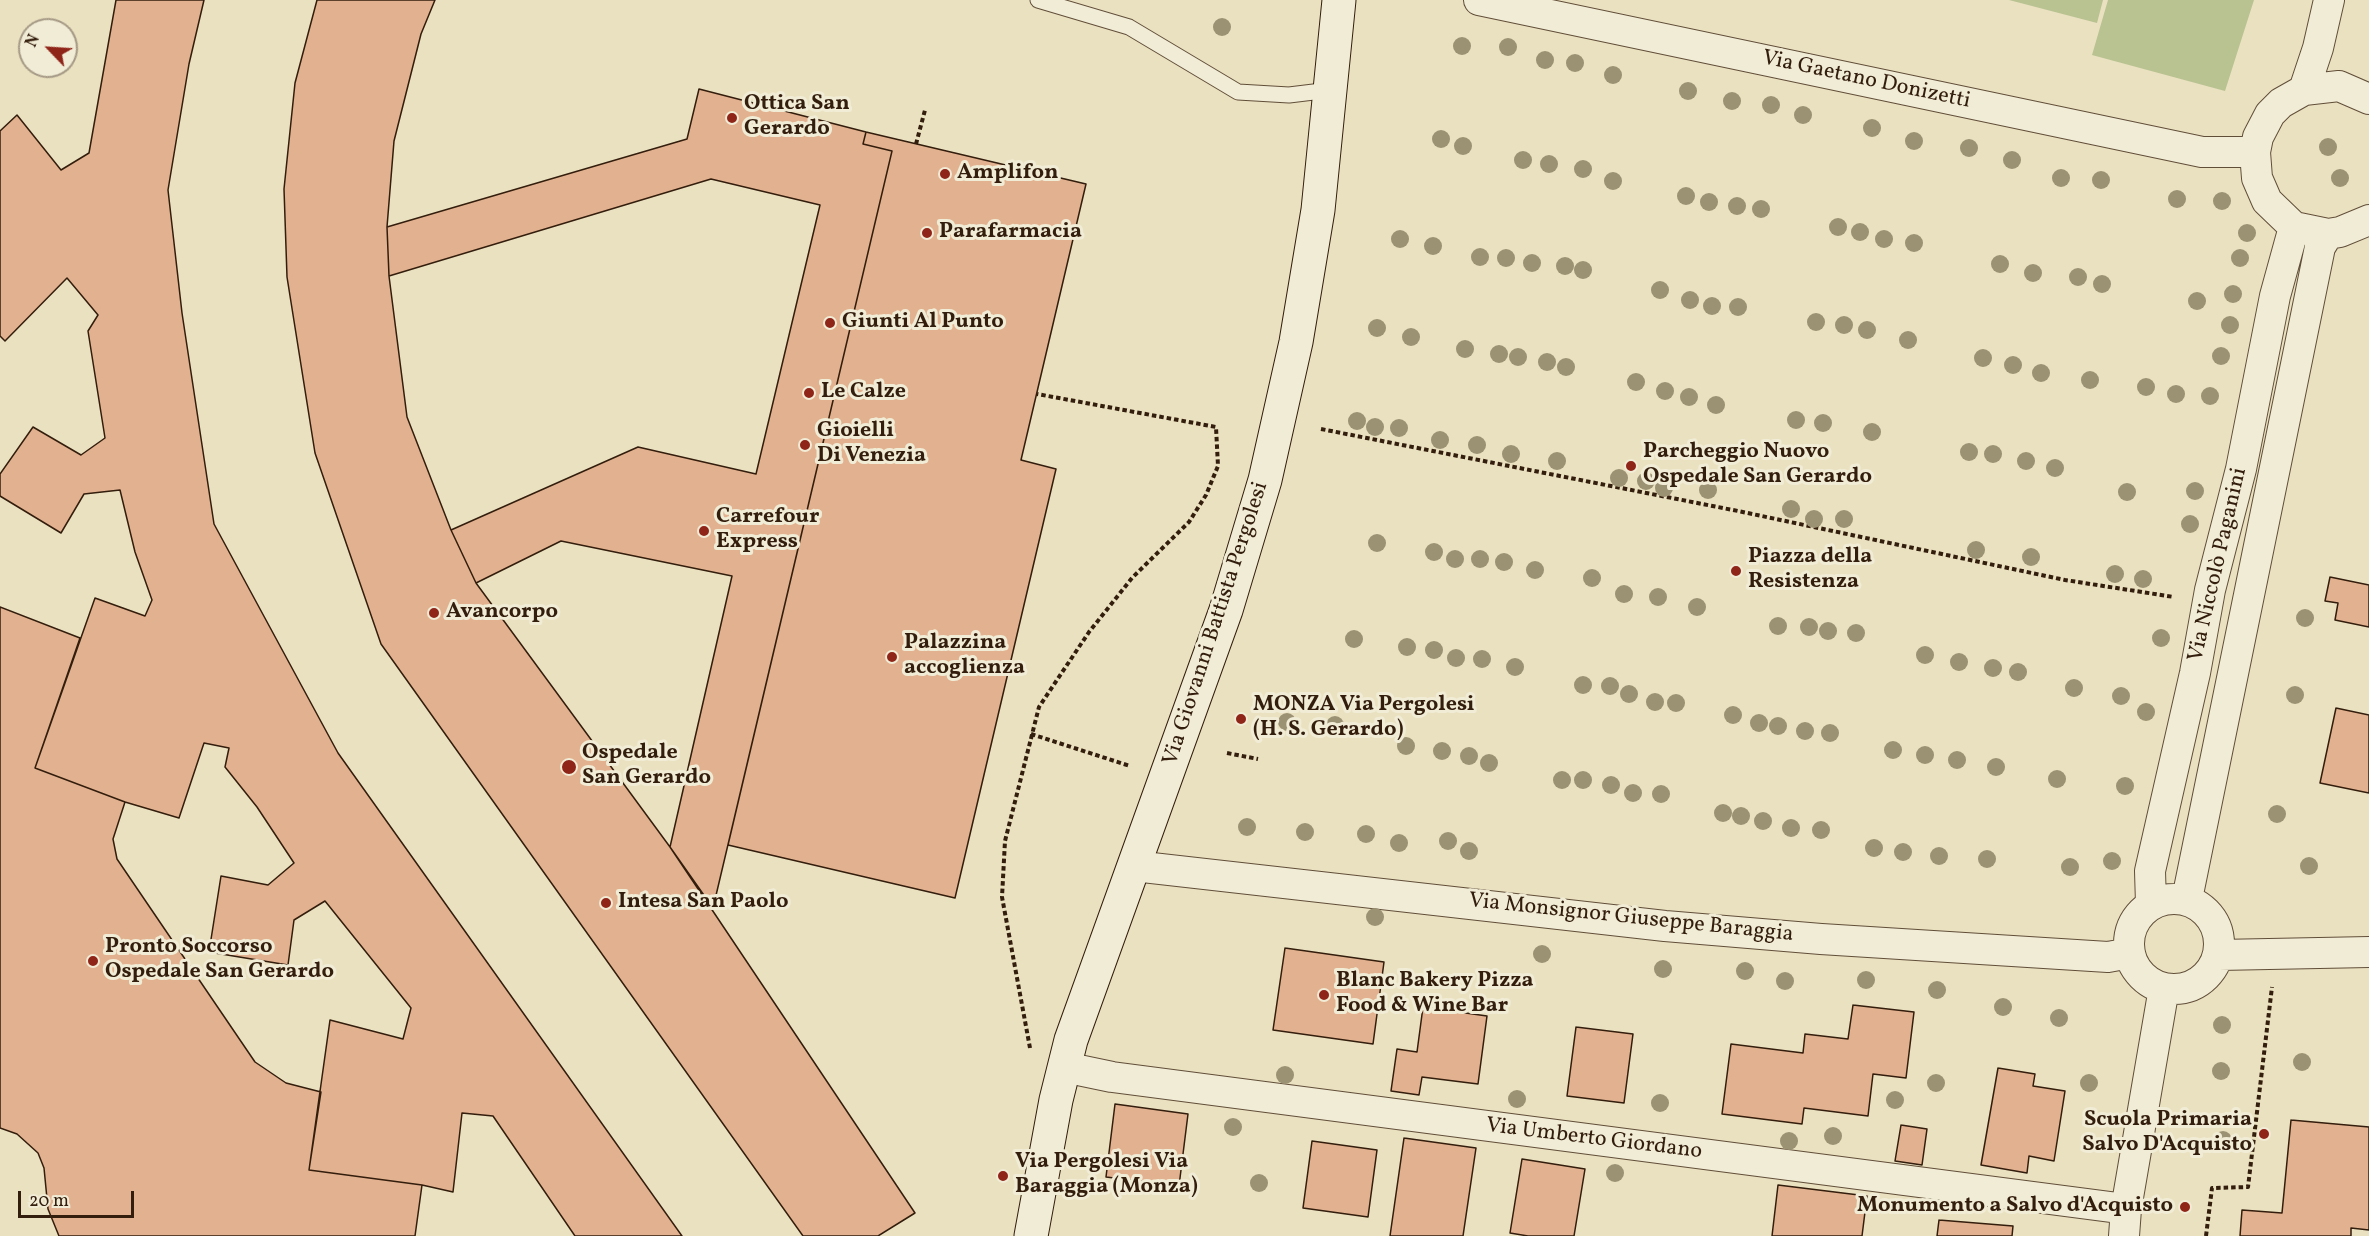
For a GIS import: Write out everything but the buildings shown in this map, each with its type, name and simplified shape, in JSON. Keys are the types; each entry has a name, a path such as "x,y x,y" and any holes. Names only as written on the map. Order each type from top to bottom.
{"street":[{"name":"Via Giovanni Battista Pergolesi","path":"1031,1235 1064,1067 1083,1003 1226,610 1265,480 1296,342 1318,210 1339,0"},
{"name":"Via Gaetano Donizetti","path":"1479,0 2202,152 2255,152"},
{"path":"2304,90 2318,48 2329,0"},
{"path":"2367,90 2339,86 2304,90 2281,103 2270,114 2258,137 2255,152 2257,178 2267,201 2294,226 2328,234 2369,220"},
{"name":"Via Niccolò Paganini","path":"2151,904 2150,871 2195,673 2210,590 2241,469 2275,296 2294,226"},
{"name":"Via Niccolò Paganini","path":"2187,899 2320,247 2328,234"},
{"name":"Via Monsignor Giuseppe Baraggia","path":"1134,866 1688,928 1821,939 2108,957 2130,953"},
{"path":"2171,898 2187,899 2207,911 2218,929 2219,955 2206,976 2193,985 2180,989 2164,988 2146,980 2136,968 2130,953 2130,932 2137,918 2151,904 2171,898"},
{"path":"2219,955 2369,952"},
{"path":"2125,1223 2164,988"},
{"name":"Via Umberto Giordano","path":"1064,1067 1124,1079 2125,1223"}],"lane":[{"path":"1038,0 1129,27 1238,92 1289,95 1330,90"}],"path":[{"path":"916,144 925,111"},
{"path":"1031,1053 1002,897 1005,841 1039,707 1089,632 1132,578 1190,522 1206,495 1218,466 1216,427 1037,394"},
{"path":"1321,429 1738,511 2065,580 2170,598 2210,590"},
{"path":"1031,734 1131,767"},
{"path":"1227,753 1258,759"},
{"path":"2206,1236 2212,1188 2248,1187 2277,953"}],"green space":[{"path":"2009,0 2103,0 2097,23"},
{"path":"2108,0 2254,0 2225,91 2092,55"}],"place":[{"name":"Ottica San Gerardo","path":"732,118"},
{"name":"Amplifon","path":"945,174"},
{"name":"Parafarmacia","path":"927,233"},
{"name":"Giunti Al Punto","path":"830,323"},
{"name":"Le Calze","path":"809,393"},
{"name":"Gioielli Di Venezia","path":"805,445"},
{"name":"Parcheggio Nuovo Ospedale San Gerardo","path":"1631,466"},
{"name":"Carrefour Express","path":"704,531"},
{"name":"Piazza della Resistenza","path":"1736,571"},
{"name":"Avancorpo","path":"434,613"},
{"name":"Palazzina accoglienza","path":"892,657"},
{"name":"MONZA Via Pergolesi (H. S. Gerardo)","path":"1241,719"},
{"name":"Ospedale San Gerardo","path":"569,767"},
{"name":"Intesa San Paolo","path":"606,903"},
{"name":"Pronto Soccorso Ospedale San Gerardo","path":"93,961"},
{"name":"Blanc Bakery Pizza Food & Wine Bar","path":"1324,995"},
{"name":"Scuola Primaria Salvo D'Acquisto","path":"2264,1134"},
{"name":"Via Pergolesi Via Baraggia (Monza)","path":"1003,1176"},
{"name":"Monumento a Salvo d'Acquisto","path":"2185,1207"}]}
